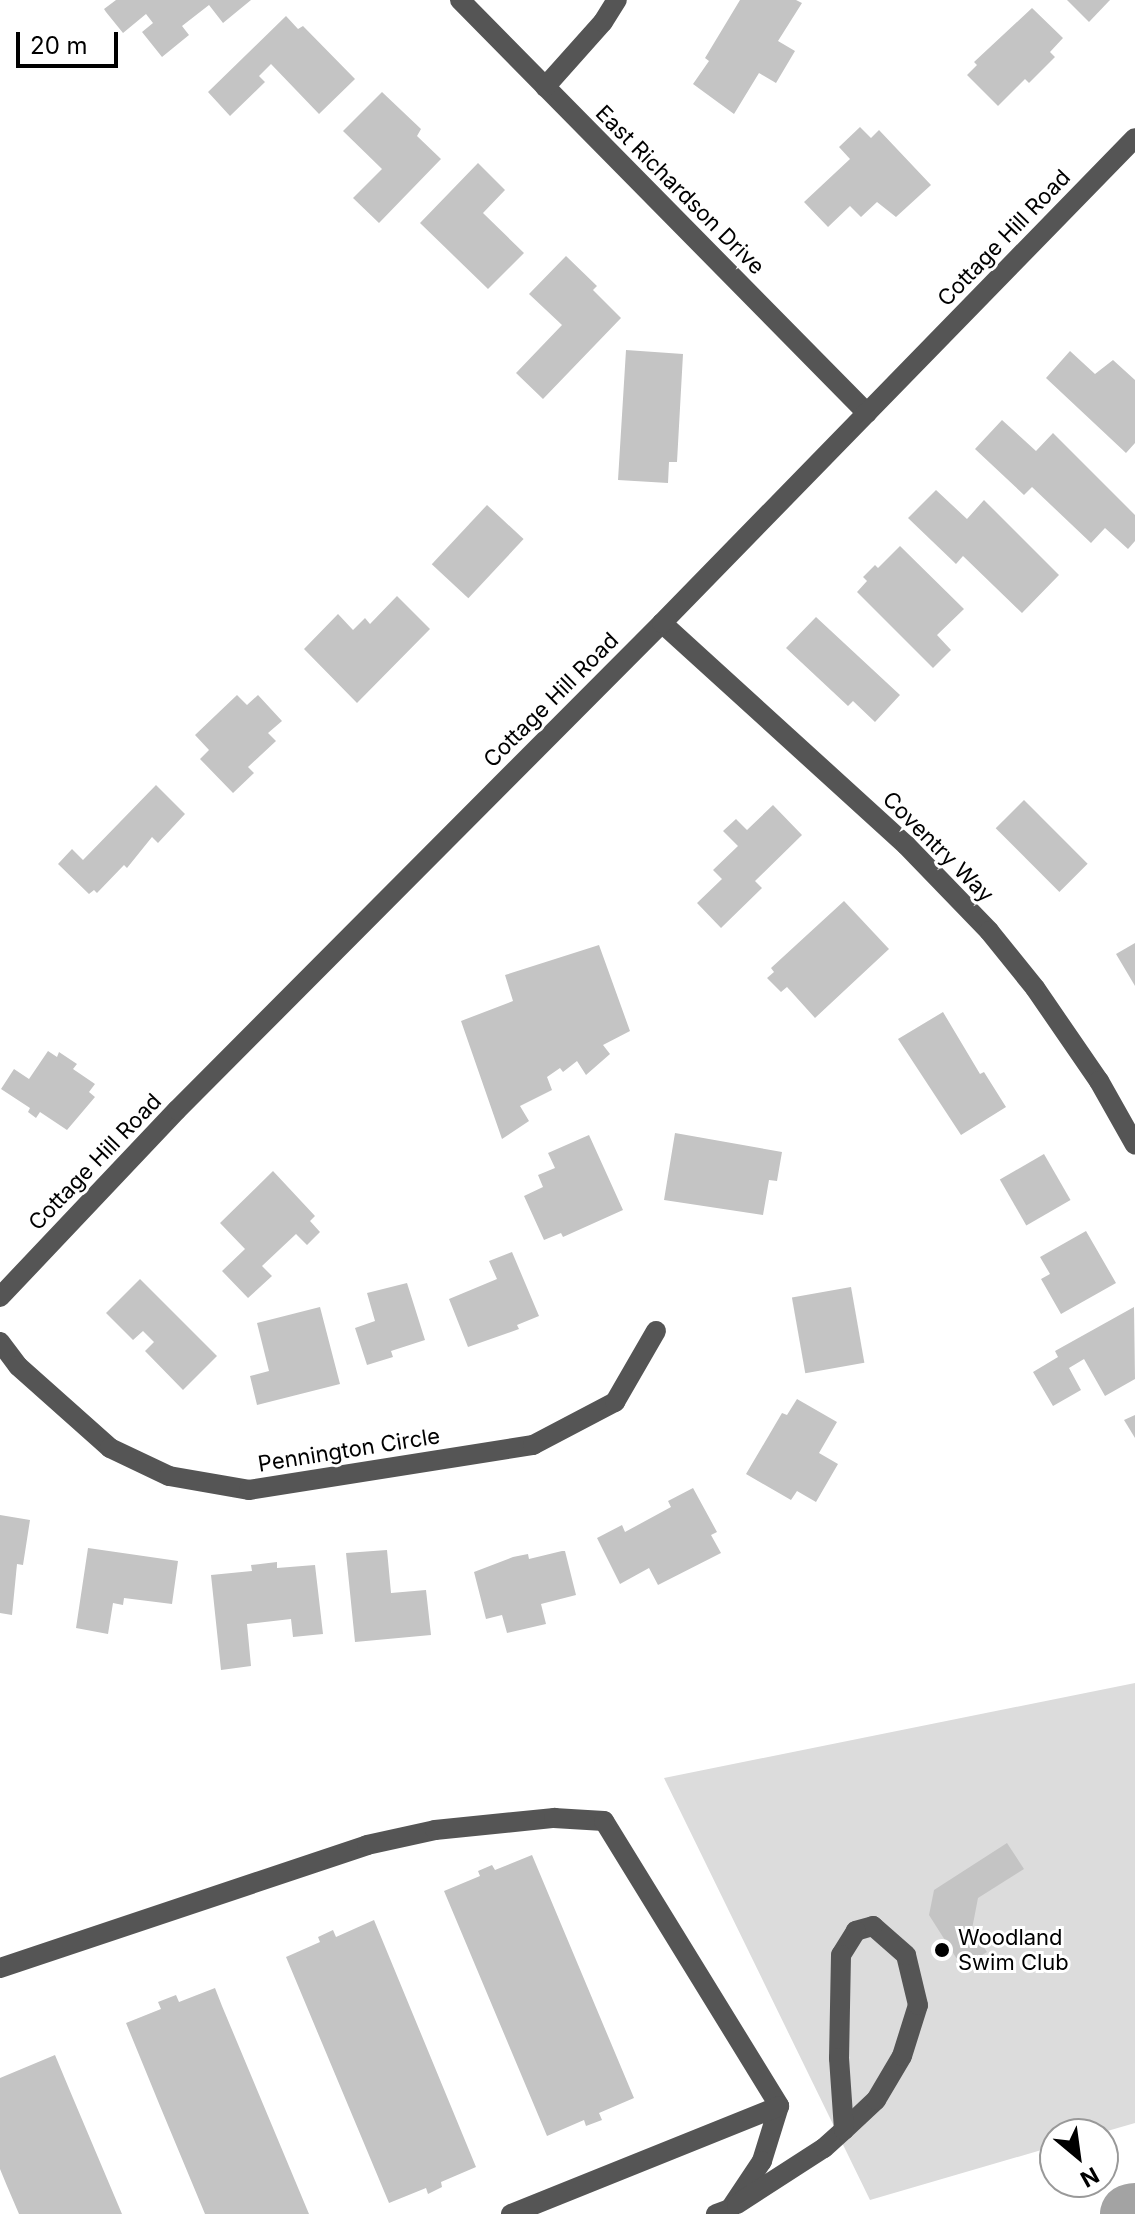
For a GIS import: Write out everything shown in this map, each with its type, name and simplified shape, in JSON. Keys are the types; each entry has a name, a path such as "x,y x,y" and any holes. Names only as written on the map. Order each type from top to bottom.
{"street":[{"name":"East Richardson Drive","path":"460,0 867,413"},
{"path":"545,87 603,22 617,0"},
{"name":"Cottage Hill Road","path":"0,1297 177,1110 662,623 1135,138"},
{"name":"Coventry Way","path":"662,623 906,845 989,931 1035,988 1099,1081 1135,1145"},
{"name":"Pennington Circle","path":"0,1342 18,1366 110,1448 169,1476 249,1490 533,1445 615,1402 656,1331"},
{"path":"0,1968 367,1845 435,1830 539,1820 604,1821 779,2106 762,2161 723,2211"},
{"path":"723,2211 824,2148 844,2130 882,2089 902,2056 918,2005 906,1955 873,1926 856,1931 841,1955 839,2058 844,2130"},
{"path":"511,2214 779,2106"}],"shaded area":[{"name":"Woodland Swim Club","path":"1135,1683 1135,2123 1119,2128 1119,2118 1039,2118 1039,2151 870,2200 664,1778"}],"building":[{"path":"116,0 251,0 223,23 209,5 182,26 189,35 162,57 142,32 153,23 146,14 123,33 106,12 104,9"},
{"path":"740,0 796,0 802,3 778,41 795,51 776,83 759,73 734,114 693,84 709,61 705,58"},
{"path":"1067,0 1110,0 1089,22"},
{"path":"1032,8 1063,38 1050,52 1055,57 1029,83 1025,79 998,106 967,75 977,65 974,62"},
{"path":"286,16 298,29 303,26 355,79 319,114 271,64 259,76 265,82 230,116 208,92"},
{"path":"382,92 421,129 417,136 441,159 379,223 353,198 382,169 343,131"},
{"path":"860,127 871,138 879,130 931,185 896,217 877,202 861,217 850,206 828,227 804,202 850,159 839,147"},
{"path":"478,163 505,190 483,213 524,253 488,289 420,223"},
{"path":"566,256 597,286 593,290 621,318 543,399 516,373 562,325 529,294"},
{"path":"626,350 683,354 677,462 669,462 668,483 618,480"},
{"path":"1070,351 1095,374 1113,360 1135,380 1135,443 1126,453 1046,378"},
{"path":"1002,420 1036,451 1053,433 1135,515 1135,541 1128,549 1105,528 1091,543 1032,487 1024,495 975,449"},
{"path":"936,490 967,519 984,500 1059,575 1022,613 963,556 956,564 908,518"},
{"path":"487,505 524,539 468,598 432,564"},
{"path":"900,546 964,609 937,635 951,650 933,668 857,592 867,581 863,577 875,565 878,568"},
{"path":"397,596 430,629 357,703 304,649 338,614 353,630 365,618 370,624"},
{"path":"816,617 900,695 875,722 853,701 848,706 786,648"},
{"path":"237,695 247,705 258,695 282,721 268,733 276,741 248,767 254,773 233,793 200,759 209,750 195,735"},
{"path":"156,785 185,814 158,843 152,837 127,868 124,865 97,893 94,890 89,894 58,864 72,849 83,860"},
{"path":"1024,800 1088,864 1059,892 996,828"},
{"path":"773,805 802,835 755,881 762,888 721,928 697,903 722,879 713,870 738,846 723,831 736,819 747,830"},
{"path":"844,901 889,949 815,1018 787,987 781,992 767,978 774,972 771,968"},
{"path":"1135,943 1135,986 1116,954"},
{"path":"599,945 630,1031 603,1045 610,1054 586,1075 577,1061 563,1072 560,1068 547,1077 552,1090 520,1106 529,1121 502,1139 461,1021 513,1001 505,975"},
{"path":"943,1012 980,1074 984,1072 1006,1107 961,1135 898,1039"},
{"path":"48,1051 57,1057 59,1052 77,1064 73,1069 95,1084 89,1092 95,1097 67,1130 40,1112 36,1118 28,1112 30,1108 1,1089 14,1069 29,1079"},
{"path":"675,1133 782,1152 777,1181 769,1180 763,1215 664,1200"},
{"path":"589,1135 623,1210 563,1237 561,1233 544,1240 524,1196 543,1187 538,1175 555,1168 548,1153"},
{"path":"1044,1154 1070,1200 1026,1225 1000,1180"},
{"path":"273,1171 315,1216 310,1221 320,1232 307,1245 296,1234 262,1266 272,1276 248,1298 222,1271 245,1249 220,1223"},
{"path":"1086,1231 1116,1283 1061,1314 1041,1279 1050,1274 1040,1257"},
{"path":"512,1252 539,1316 517,1325 519,1329 468,1347 449,1299 497,1279 489,1261"},
{"path":"140,1279 217,1356 183,1390 145,1351 154,1342 143,1331 133,1340 106,1313"},
{"path":"407,1283 425,1340 391,1351 393,1357 367,1365 355,1328 375,1321 367,1293"},
{"path":"851,1287 864,1363 805,1373 792,1297"},
{"path":"320,1307 340,1384 257,1405 250,1376 269,1371 257,1323"},
{"path":"1134,1307 1135,1379 1105,1396 1084,1359 1069,1368 1081,1390 1053,1406 1033,1372 1058,1357 1055,1351"},
{"path":"797,1399 837,1422 819,1453 838,1464 816,1502 797,1491 791,1500 746,1474 782,1413 787,1415"},
{"path":"1135,1415 1135,1438 1124,1420"},
{"path":"693,1488 717,1532 711,1535 721,1553 658,1585 649,1568 620,1584 597,1538 622,1525 625,1532 671,1507 668,1501"},
{"path":"0,1515 30,1520 23,1565 17,1564 12,1615 0,1613"},
{"path":"88,1548 178,1561 172,1604 124,1598 123,1605 113,1603 108,1634 76,1628"},
{"path":"387,1550 391,1593 426,1590 431,1635 355,1642 346,1553"},
{"path":"565,1551 576,1595 541,1604 546,1624 507,1633 502,1615 486,1619 474,1572 513,1557 528,1554 529,1559"},
{"path":"277,1562 277,1568 315,1565 323,1634 293,1637 291,1619 247,1624 251,1666 221,1670 211,1575 252,1571 251,1565"},
{"path":"1007,1843 1024,1869 978,1898 972,1929 987,1952 962,1967 929,1915 934,1890"},
{"path":"532,1855 634,2098 599,2113 602,2120 586,2126 584,2120 547,2136 444,1891 480,1876 478,1871 492,1865 495,1870"},
{"path":"374,1920 476,2167 441,2182 442,2187 428,2194 426,2188 389,2203 286,1957 320,1942 318,1937 333,1930 336,1937"},
{"path":"215,1988 309,2214 205,2214 160,2106 126,2023 161,2009 158,2002 176,1995 179,2002"},
{"path":"55,2055 122,2214 19,2214 7,2186 0,2169 0,2078"}],"waterway":[{"path":"1130,2214 1135,2213"}],"place":[{"name":"Woodland Swim Club","path":"942,1950"}]}
